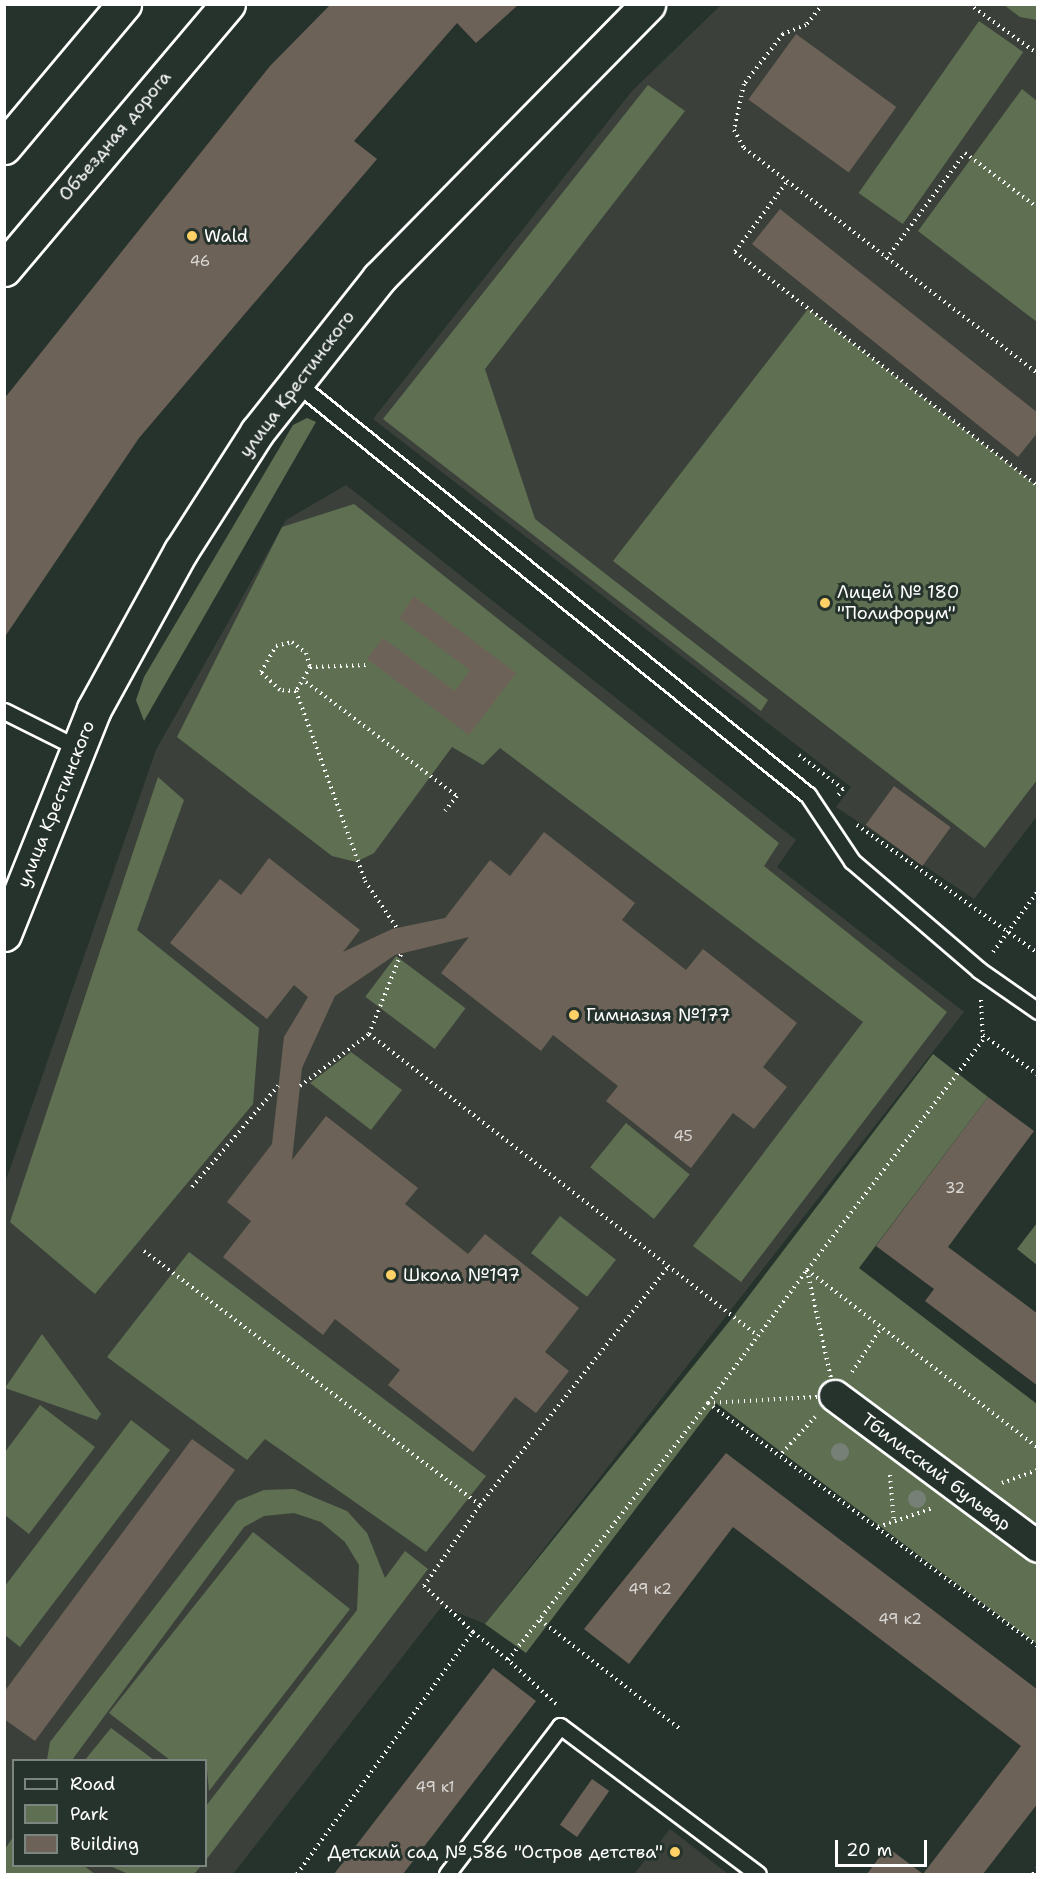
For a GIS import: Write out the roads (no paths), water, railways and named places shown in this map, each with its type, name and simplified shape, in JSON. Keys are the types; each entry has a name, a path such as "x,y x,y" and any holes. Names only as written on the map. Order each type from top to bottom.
{"street":[{"path":"4,147 124,4"},
{"name":"Объездная дорога","path":"4,269 228,4"},
{"name":"улица Крестинского","path":"4,934 78,748 182,551 295,382 379,278 648,4"},
{"name":"Тбилисский бульвар","path":"835,1396 1038,1547"}],"lane":[{"path":"295,382 808,795 852,861 979,970 1038,1011"},
{"path":"4,711 78,748"},
{"path":"447,1875 560,1726 758,1875"}],"place":[{"name":"Wald","path":"192,236"},
{"name":"Лицей № 180 \"Полифорум\"","path":"825,603"},
{"name":"Гимназия №177","path":"574,1015"},
{"name":"Школа №197","path":"391,1275"},
{"name":"Детский сад № 586 \"Остров детства\"","path":"675,1852"}]}
